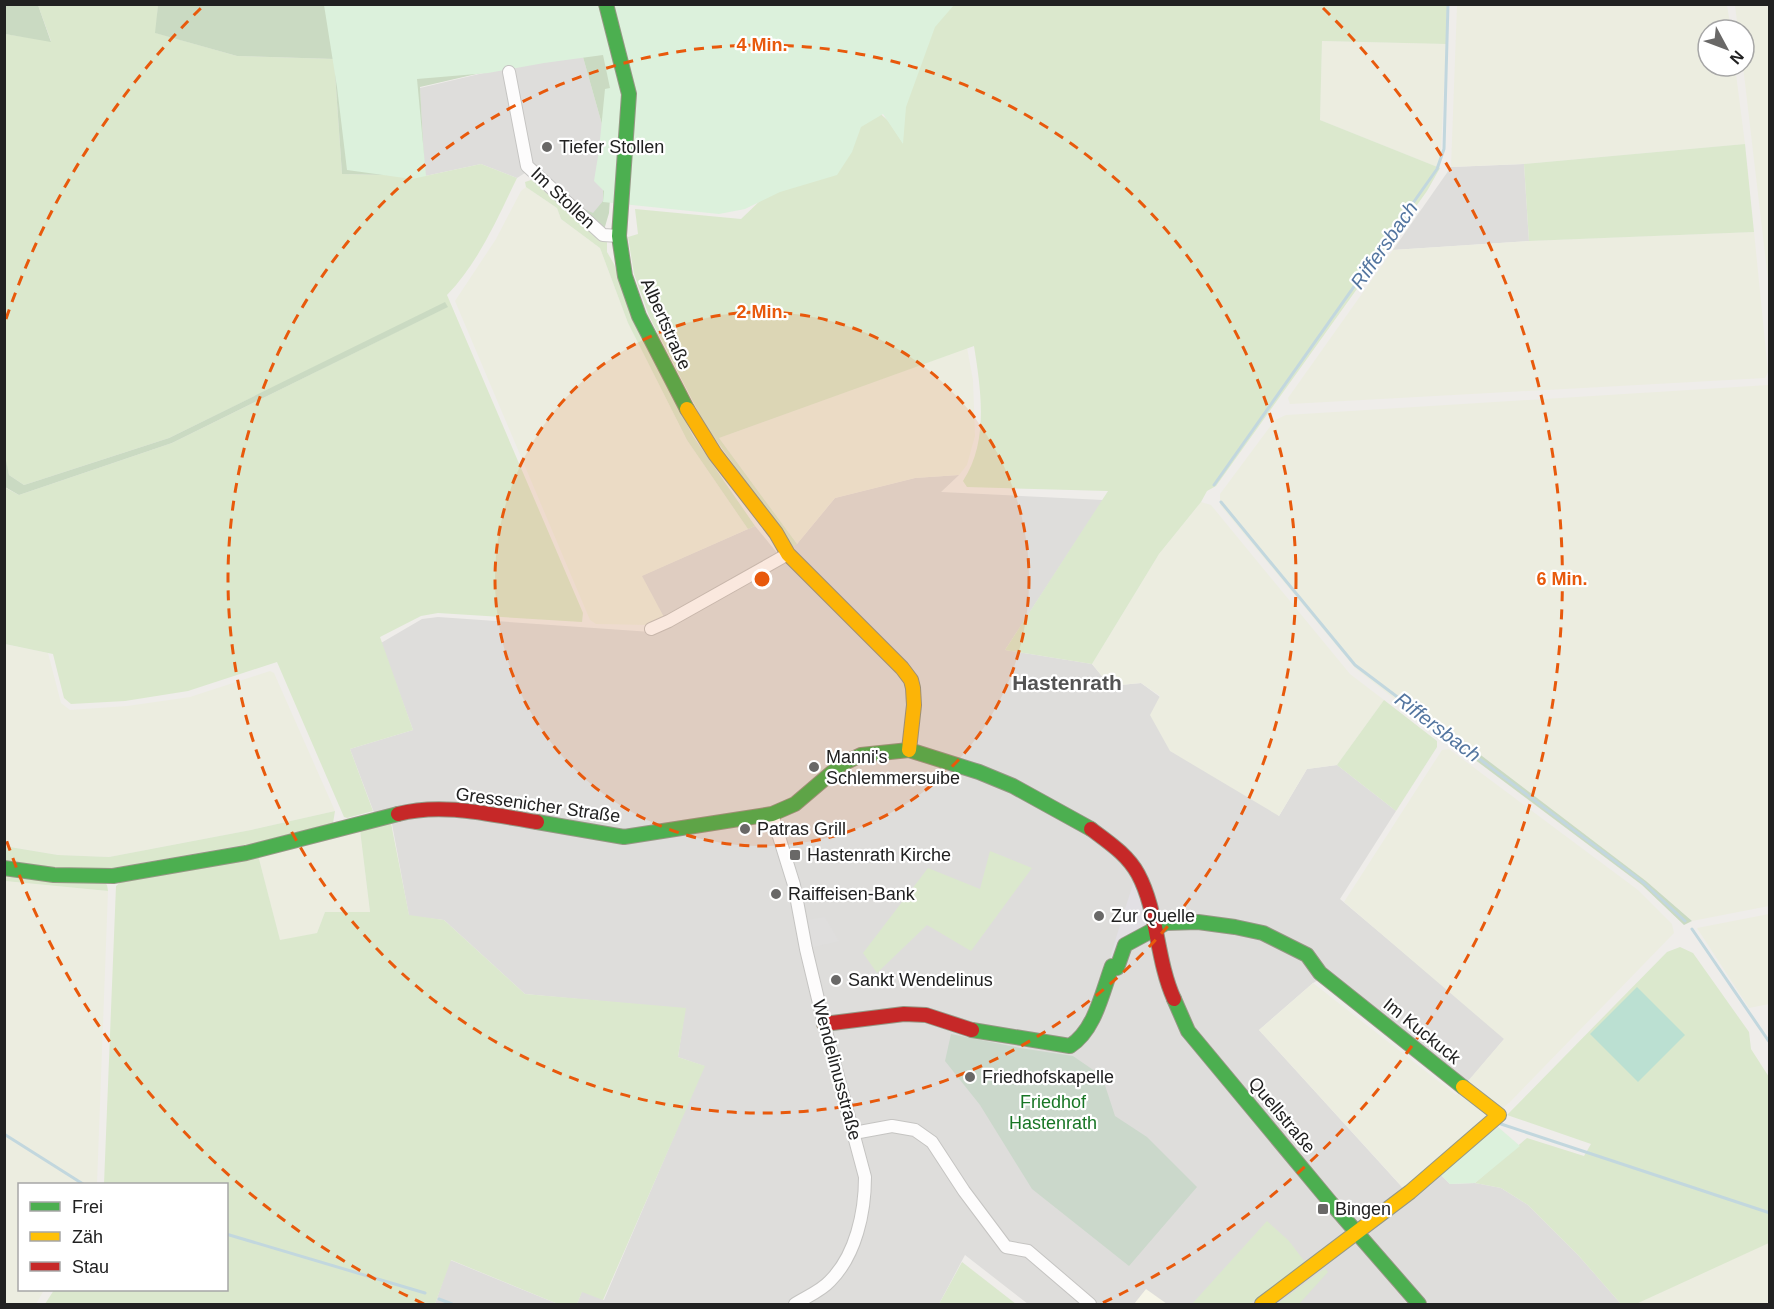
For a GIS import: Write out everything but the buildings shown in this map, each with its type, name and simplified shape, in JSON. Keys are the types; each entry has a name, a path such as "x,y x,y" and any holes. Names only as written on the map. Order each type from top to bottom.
{"main road":[{"name":"Albertstraße","path":"606,4 618,45 628,94 619,236 626,276 639,316 680,398 715,454 776,532 788,554 902,668 911,680 914,705 909,750"},
{"name":"Gressenicher Straße","path":"4,868 54,875 113,876 246,853 417,809 476,812 624,837 772,814 795,804 842,764 861,755 909,750"},
{"name":"Quellstraße","path":"909,750 979,772 1013,786 1083,824 1118,849 1137,872 1147,895 1170,990 1188,1031 1419,1305"},
{"name":"Im Kuckuck","path":"1155,928 1179,921 1235,927 1263,933 1307,955 1320,973 1499,1115 1410,1192 1357,1233"},
{"path":"824,1024 904,1014 926,1015 970,1030 1070,1046 1081,1039 1088,1029 1112,966 1117,968 1125,945 1155,928"},
{"path":"1262,1305 1357,1233"}],"street":[{"name":"Im Stollen","path":"509,72 527,166 603,235 619,236"},
{"path":"651,630 788,554"},
{"name":"Wendelinusstraße","path":"772,814 794,885 824,1024 865,1177 865,1201 859,1227 847,1256 835,1275 824,1286 795,1305"},
{"path":"854,1133 892,1126 915,1130 932,1142 964,1191 1006,1247 1028,1251 1090,1305"}],"shaded area":[{"path":"1457,5 1727,5 1729,18 1696,18 1696,78 1737,78 1745,144 1524,164 1451,167"},
{"path":"1735,5 1769,5 1769,288 1744,78 1756,78 1756,18 1737,18"},
{"path":"1322,41 1446,44 1440,168 1320,120"},
{"path":"581,50 603,128 603,202 593,214 571,203 536,166 517,178 481,164 425,176 420,88"},
{"path":"1524,164 1529,241 1393,250 1451,167"},
{"path":"526,187 557,208 561,219 600,248 628,323 687,440 748,529 642,576 665,619 648,625 596,624 590,620 455,301 496,239 521,191"},
{"path":"1754,232 1768,372 1765,378 1290,404 1288,398 1393,250 1529,241"},
{"path":"967,348 973,380 975,436 967,465 959,475 915,478 835,498 797,544 719,438"},
{"path":"1769,385 1769,906 1692,921 1646,881 1423,711 1418,717 1355,668 1220,505 1220,494 1275,420 1286,415"},
{"path":"959,475 941,492 1103,500 1005,650 1092,664 1110,686 1141,683 1160,697 1279,816 1307,769 1337,765 1396,811 1340,899 1505,1038 1466,1084 1329,974 1313,983 1259,1030 1411,1197 1440,1174 1450,1184 1475,1183 1501,1188 1528,1205 1578,1255 1621,1304 1028,1304 965,1255 939,1304 577,1304 582,1291 604,1300 704,1066 678,1057 685,1009 525,994 444,920 409,916 392,824 379,826 350,749 413,730 381,643 422,619 438,617 651,632 641,576 755,526 778,554 797,544 835,498 915,478"},
{"path":"1201,502 1211,505 1350,674 1384,700 1337,765 1307,769 1279,816 1170,751 1150,715 1160,696 1141,683 1110,686 1092,664 1159,554"},
{"path":"4,644 48,653 61,703 70,710 127,706 190,697 270,671 274,673 335,811 251,830 109,857 58,855 5,846"},
{"path":"1449,749 1638,890 1672,924 1674,933 1510,1102 1405,1190 1259,1030 1313,983 1456,1095 1504,1039 1344,902 1442,750"},
{"path":"360,830 370,913 325,912 317,933 280,941 258,855"},
{"path":"1137,872 1155,928 1108,964 1124,912"},
{"path":"5,881 108,891 97,1183 18,1183 18,1291 43,1291 36,1304 5,1304"},
{"path":"1769,914 1769,1004 1749,1008 1697,928"},
{"path":"825,917 839,941 806,949 802,921"},
{"path":"1769,1243 1769,1304 1636,1304 1706,1271"},
{"path":"450,1260 558,1304 435,1304"},
{"path":"1146,1289 1167,1304 1134,1304"}],"green space":[{"path":"4,5 38,5 51,42 5,34"},
{"path":"38,5 158,5 156,33 237,56 334,59 342,174 425,176 481,164 517,178 478,254 469,269 447,295 583,613 582,622 438,613 421,616 380,637 413,730 350,749 373,811 344,817 277,662 188,691 125,701 71,704 64,698 53,654 5,644 4,487 19,495 172,443 447,307 445,303 169,438 24,485 9,475 4,456 5,34 51,41"},
{"path":"158,5 596,5 617,99 609,213 604,230 571,203 593,213 603,201 603,128 581,50 420,87 425,176 342,174 334,59 237,56 155,33"},
{"path":"324,5 954,5 935,27 906,107 903,144 883,114 861,127 852,152 837,175 780,192 745,209 719,214 603,202 604,191 594,181 605,89 610,88 603,55 488,73 417,79 426,176 412,179 347,170"},
{"path":"836,5 1447,5 1446,44 1322,41 1320,120 1440,168 1427,191 1216,486 1207,491 1201,502 1159,554 1092,664 1005,650 1108,491 967,487 963,481 977,450 981,415 974,346 719,438 797,544 792,547 704,423 649,316 634,274 628,237 638,234 635,209 741,219 865,100 894,126"},
{"path":"1745,144 1754,232 1529,241 1524,164"},
{"path":"531,180 540,184 607,241 607,252 614,264 634,321 693,436 755,526 748,529 687,440 628,323 600,248 561,219 557,208 526,187 525,182"},
{"path":"445,302 448,307 172,443 19,495 5,487 5,456 9,475 24,485 169,438"},
{"path":"1384,700 1437,741 1437,747 1396,811 1337,765"},
{"path":"1423,711 1646,881 1692,921 1684,925 1642,885 1418,717"},
{"path":"335,811 333,823 255,843 112,868 54,868 5,860 4,846 58,855 109,857 251,830"},
{"path":"391,823 409,915 444,920 525,994 686,1008 678,1057 705,1066 603,1300 582,1292 577,1304 558,1304 451,1260 435,1304 45,1304 53,1291 228,1291 228,1183 104,1183 116,886 122,881 258,855 280,940 317,933 325,912 370,912 360,830"},
{"path":"990,851 1032,868 971,951 927,925 877,973 863,953 928,868 980,889"},
{"path":"5,873 103,881 108,891 5,881"},
{"path":"1680,947 1693,953 1749,1032 1751,1049 1769,1077 1769,1243 1636,1304 1621,1304 1578,1255 1528,1205 1501,1188 1475,1183 1527,1138 1584,1156 1591,1144 1507,1115 1667,952"},
{"path":"1637,987 1685,1035 1638,1082 1590,1034"},
{"name":"Friedhof Hastenrath","path":"951,1034 1073,1056 1102,1076 1115,1116 1147,1137 1197,1187 1129,1266 1032,1189 980,1105 945,1061"},
{"path":"1498,1127 1520,1146 1475,1183 1450,1184 1440,1174"},
{"path":"1267,1221 1289,1241 1305,1262 1250,1304 1192,1304"},
{"path":"962,1262 1016,1304 939,1304"},
{"path":"1325,1268 1328,1272 1299,1304 1277,1304"}],"waterway":[{"name":"Riffersbach","path":"1214,485 1437,169 1444,149 1448,4"},
{"name":"Riffersbach","path":"1221,502 1355,665 1644,883 1685,921"},
{"name":"Riffersbach","path":"1692,929 1770,1043"},
{"path":"1501,1124 1770,1213"},
{"path":"4,1134 81,1183"},
{"path":"228,1235 425,1293"},
{"path":"439,1299 452,1304"}],"traffic: fast":[{"path":"606,4 629,94 619,236 625,276 639,316 687,409"},
{"path":"537,822 624,837 772,814 795,804 842,764 861,755 909,750 979,772 1013,786 1091,829"},
{"path":"4,868 54,875 113,876 246,853 398,814"},
{"path":"972,1030 1070,1046 1079,1039 1092,1021 1112,966 1117,968 1125,945 1166,923 1198,922 1263,933 1307,955 1320,973 1463,1087"},
{"path":"1174,999 1188,1031 1331,1203 1419,1304"}],"traffic: slow":[{"path":"687,409 715,454 776,533 788,554 902,668 911,680 914,705 909,750"},
{"path":"1262,1304 1410,1192 1499,1115 1463,1087"}],"traffic: jam":[{"path":"398,814 450,809 537,822"},
{"path":"1091,829 1123,854 1134,867 1145,888 1168,984 1174,999"},
{"path":"824,1024 904,1014 926,1015 972,1030"}],"place":[{"name":"Tiefer Stollen","path":"547,147"},
{"name":"Manni's Schlemmersuibe","path":"814,767"},
{"name":"Patras Grill","path":"745,829"},
{"name":"Hastenrath Kirche","path":"795,855"},
{"name":"Raiffeisen-Bank","path":"776,894"},
{"name":"Zur Quelle","path":"1099,916"},
{"name":"Sankt Wendelinus","path":"836,980"},
{"name":"Friedhofskapelle","path":"970,1077"},
{"name":"Bingen","path":"1323,1209"}],"district":[{"name":"Hastenrath","path":"1067,682"}]}
